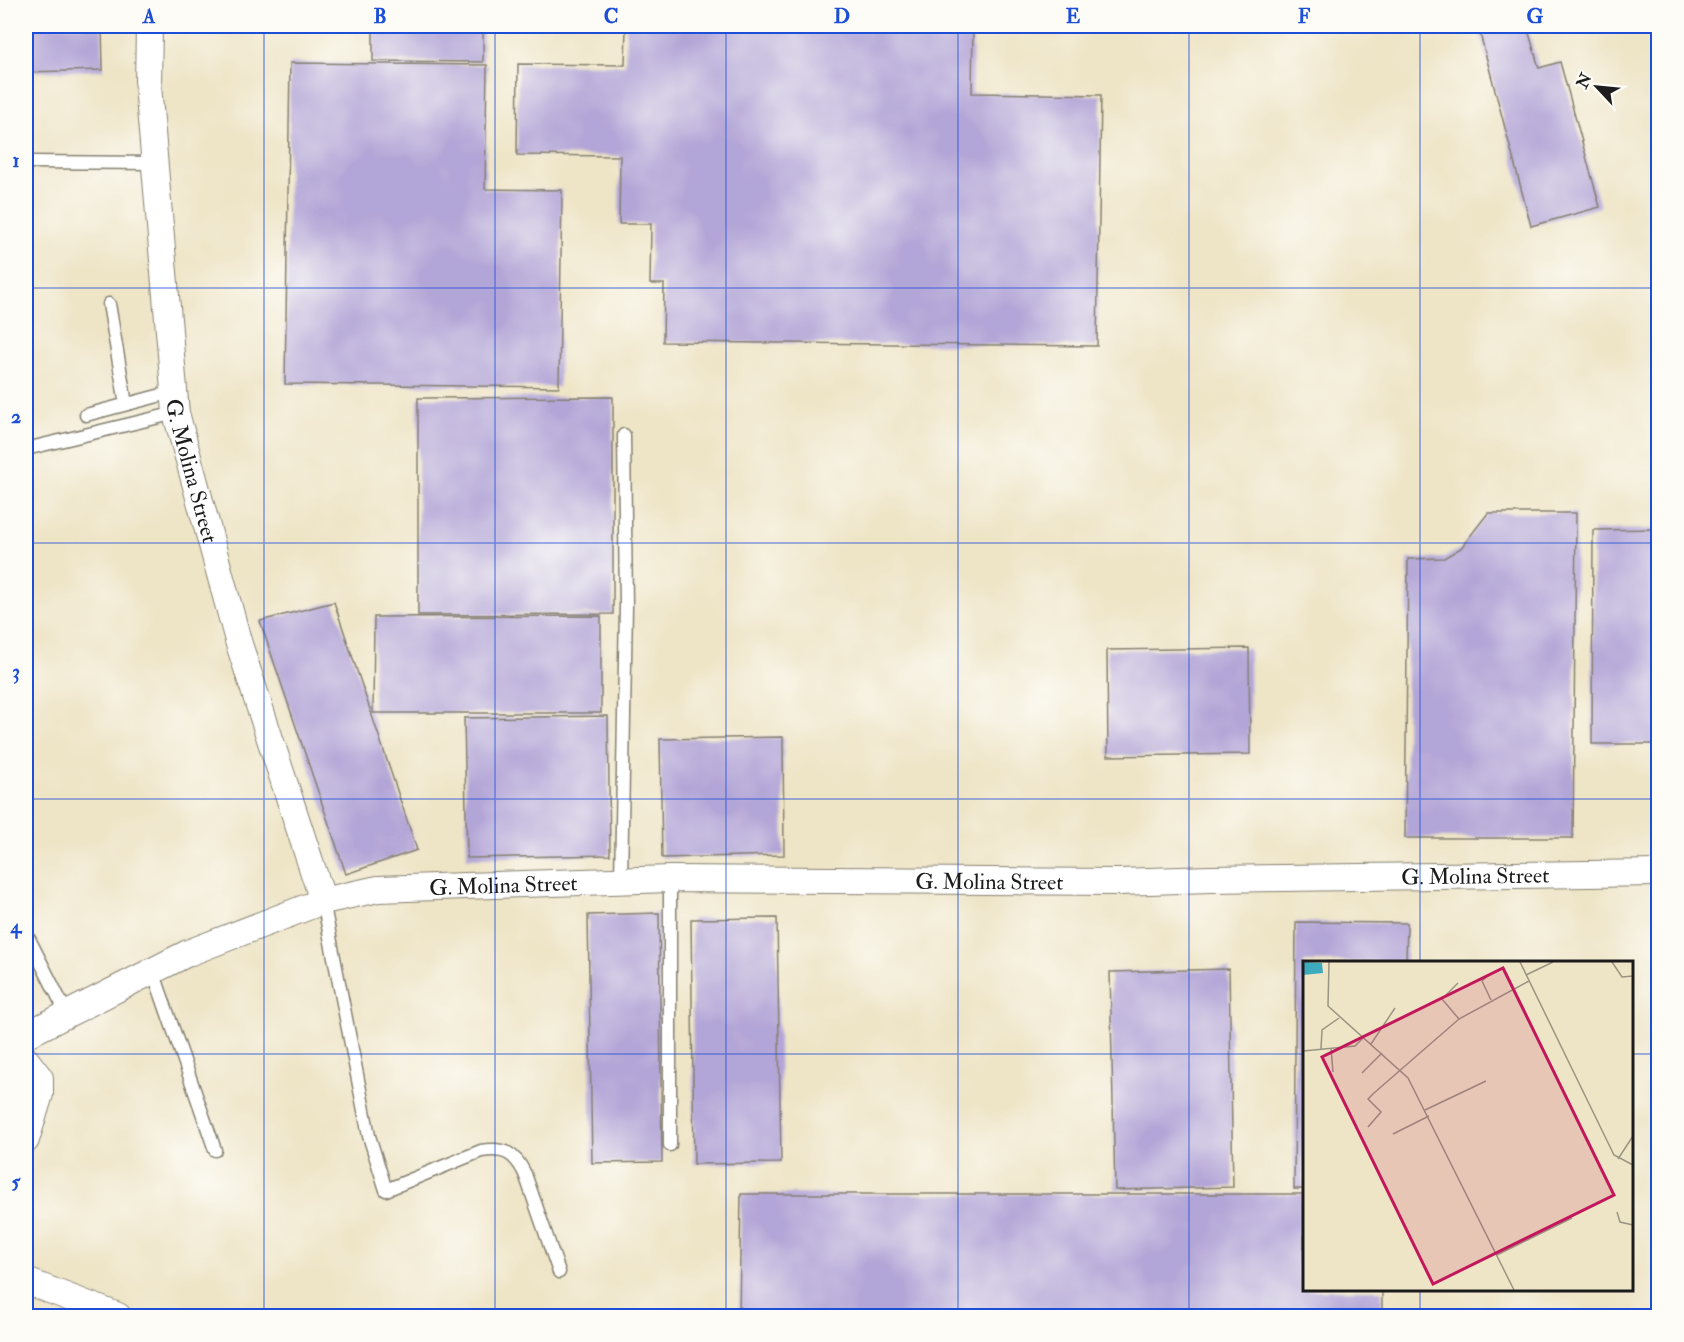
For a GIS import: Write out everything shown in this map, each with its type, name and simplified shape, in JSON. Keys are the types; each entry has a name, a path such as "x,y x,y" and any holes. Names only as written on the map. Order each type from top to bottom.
{"street":[{"name":"G. Molina Street","path":"149,26 148,85 175,402 239,644 323,901"},
{"name":"G. Molina Street","path":"26,1035 188,953 323,901 378,889 670,879 1119,882 1659,873"},
{"path":"26,1060 40,1078 40,1094 26,1140"},
{"path":"26,1281 118,1317"}],"lane":[{"path":"26,162 154,163"},
{"path":"109,304 126,404"},
{"path":"86,415 126,404 175,402"},
{"path":"26,449 175,402"},
{"path":"621,881 626,606 624,435"},
{"path":"670,879 670,1145"},
{"path":"323,901 369,1136 386,1190 481,1151 494,1148 507,1150 519,1162 525,1174 559,1272"},
{"path":"26,933 67,1014"},
{"path":"153,971 215,1150"}],"building":[{"path":"26,26 102,26 103,70 26,72"},
{"path":"373,26 483,26 483,62 373,61"},
{"path":"626,26 973,26 972,93 1101,95 1097,346 663,342 664,284 650,284 651,224 619,224 620,156 517,155 518,64 625,65"},
{"path":"1478,26 1527,26 1539,68 1560,62 1600,207 1531,226"},
{"path":"290,63 487,65 485,189 562,190 559,387 285,384"},
{"path":"613,397 613,614 418,615 418,398"},
{"path":"1488,513 1576,513 1573,838 1405,838 1408,559 1444,558 1461,548"},
{"path":"1658,529 1658,744 1592,744 1593,530"},
{"path":"334,602 417,850 346,874 260,621"},
{"path":"601,616 601,713 373,713 374,617"},
{"path":"1249,648 1250,754 1108,756 1107,650"},
{"path":"608,716 610,855 467,858 464,718"},
{"path":"783,737 784,855 662,858 660,739"},
{"path":"659,913 662,1162 592,1163 588,915"},
{"path":"777,918 781,1163 694,1164 691,919"},
{"path":"1296,922 1407,923 1406,961 1303,961 1303,1189 1294,1189"},
{"path":"1229,969 1233,1187 1115,1190 1110,972"},
{"path":"741,1194 1303,1194 1303,1291 1382,1291 1382,1316 739,1316"}]}
